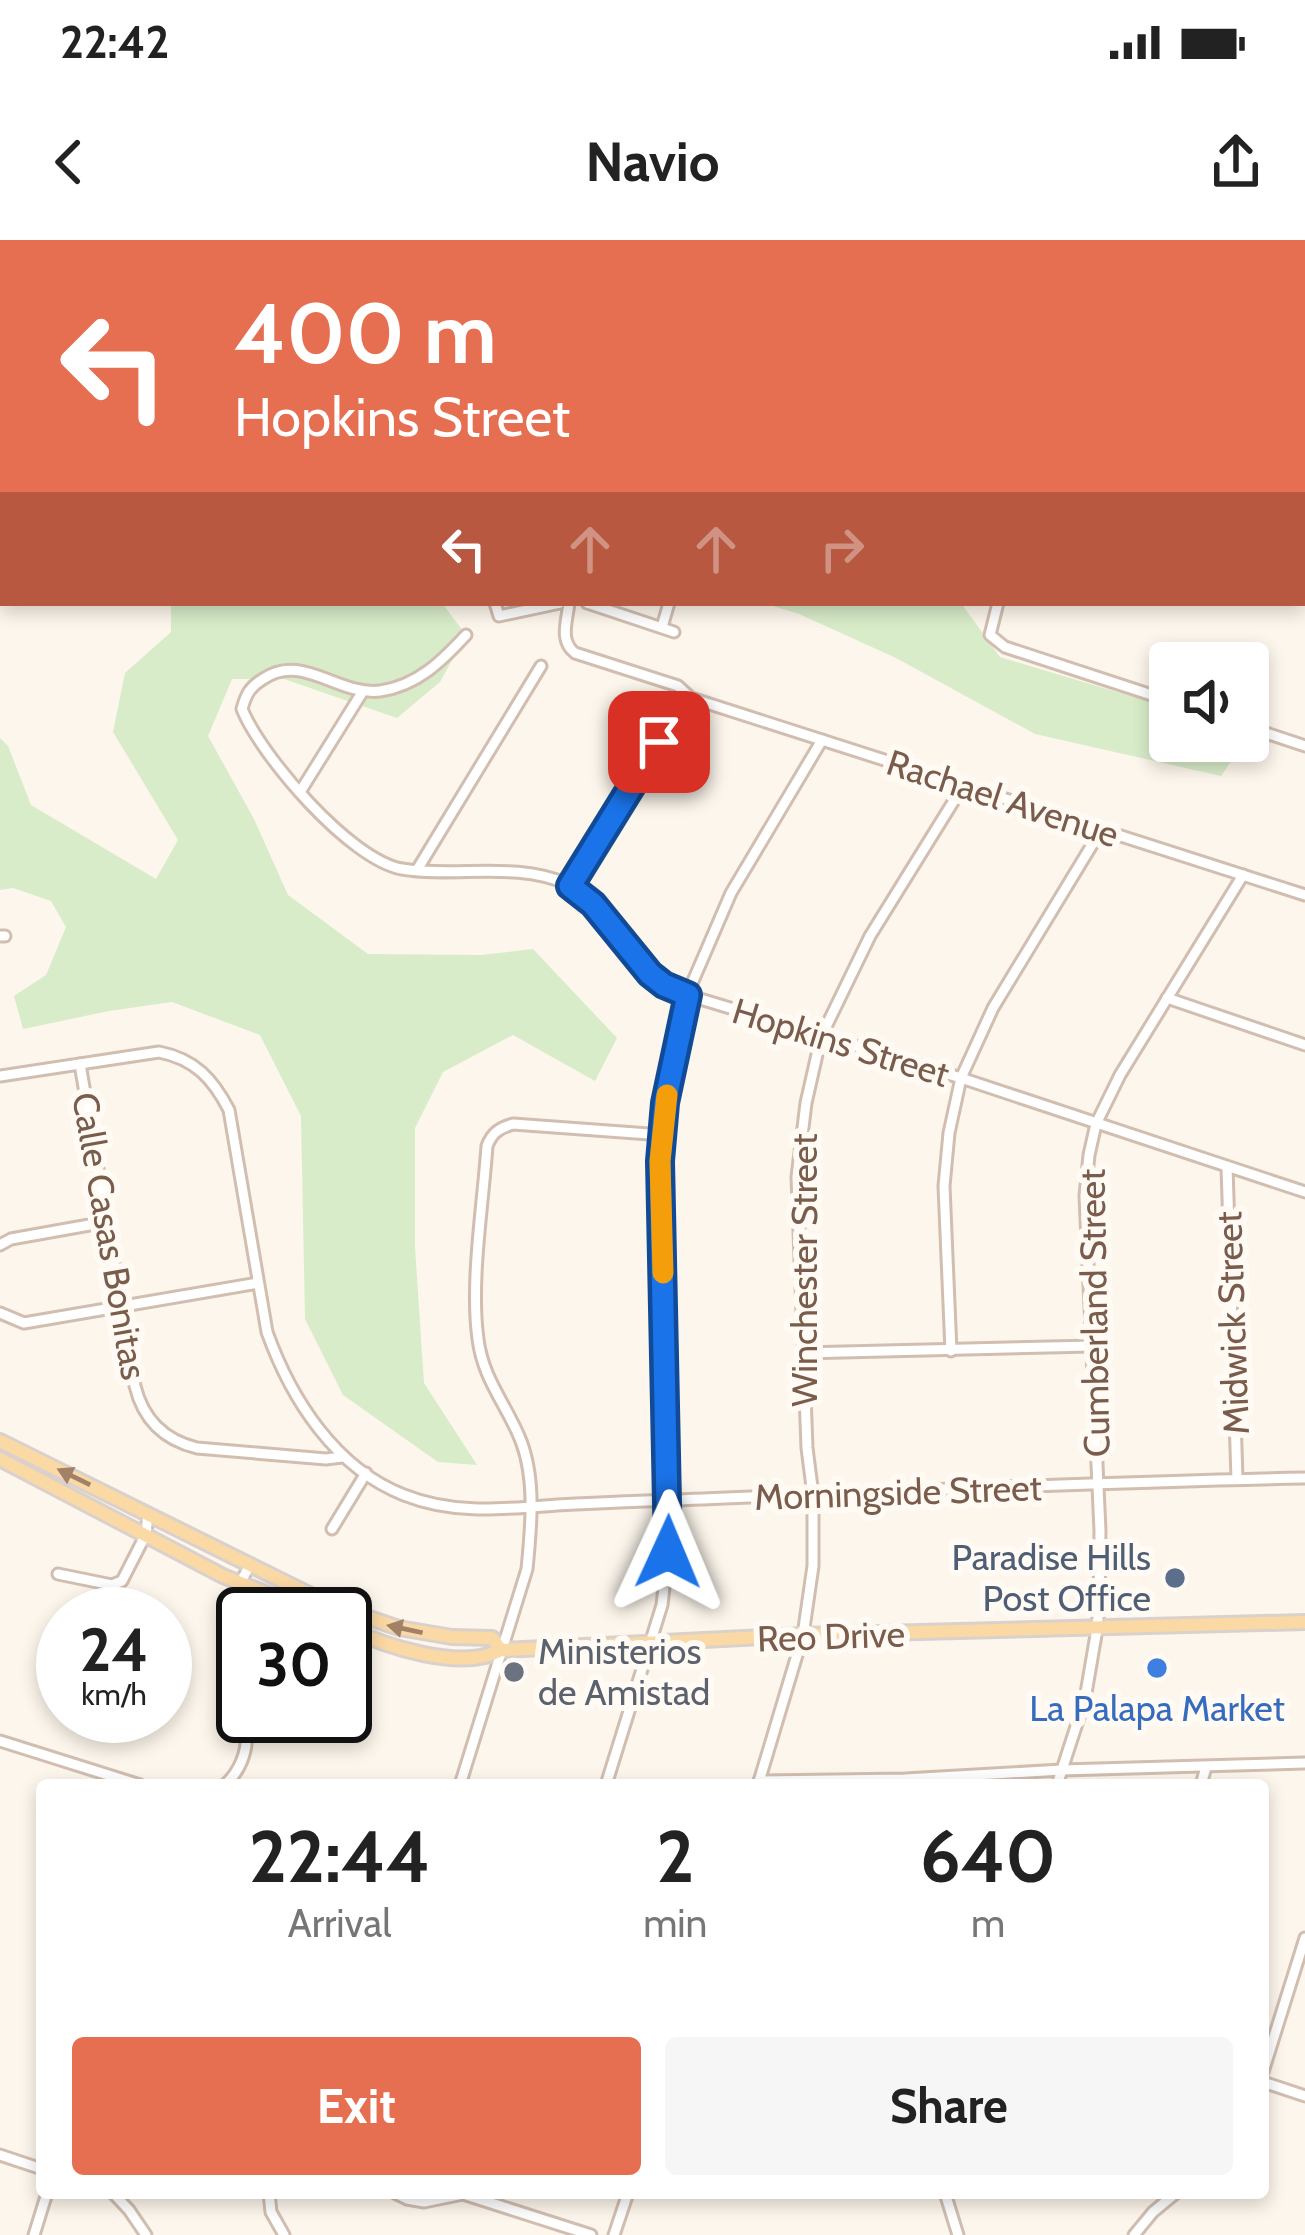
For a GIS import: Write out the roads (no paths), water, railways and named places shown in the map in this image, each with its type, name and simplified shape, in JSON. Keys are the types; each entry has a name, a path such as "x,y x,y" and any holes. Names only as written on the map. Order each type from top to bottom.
{"main road":[{"name":"Reo Drive","path":"0,1441 331,1605 416,1632 492,1638 501,1650"},
{"path":"0,1459 252,1587"},
{"name":"Reo Drive","path":"372,1640 424,1653 487,1658 501,1650 803,1635 1305,1622"}],"street":[{"path":"496,606 499,616 550,606"},
{"name":"Rachael Avenue","path":"565,606 564,640 575,653 678,686 696,699 1305,895"},
{"path":"596,606 674,632"},
{"path":"662,627 668,606"},
{"path":"997,606 989,635 1005,647 1149,694"},
{"path":"466,635 436,667 391,689 346,688 303,670 288,670 266,676 246,692 242,709 246,717 300,792 359,850 391,866 514,872 570,886 679,710 696,699"},
{"path":"417,870 541,666"},
{"path":"300,792 363,691"},
{"path":"1269,734 1305,746"},
{"path":"608,1779 662,1605 668,1552 661,1185 665,1103 688,995 731,893 822,740"},
{"name":"Winchester Street","path":"759,1779 803,1635 813,1566 797,1177 806,1102 821,1037 870,936 963,786"},
{"path":"951,1352 944,1186 961,1078 993,1008 1101,830"},
{"name":"Cumberland Street","path":"1059,1779 1084,1699 1097,1629 1098,1485 1085,1196 1096,1124 1120,1075 1243,875"},
{"name":"Hopkins Street","path":"570,886 604,916 650,974 688,995 961,1078 1305,1192"},
{"path":"1167,998 1305,1045"},
{"name":"Morningside Street","path":"0,1076 168,1053 201,1068 216,1084 229,1110 275,1357 308,1414 342,1457 399,1494 463,1510 1305,1478"},
{"name":"Calle Casas Bonitas","path":"80,1064 137,1396 150,1421 164,1434 197,1448 342,1457"},
{"path":"462,1779 526,1569 530,1507 521,1441 484,1368 478,1340 487,1146 500,1129 519,1125 663,1135"},
{"name":"Midwick Street","path":"1227,1167 1237,1479"},
{"path":"0,1245 106,1222"},
{"path":"0,1313 24,1323 258,1283"},
{"path":"802,1353 1092,1346"},
{"path":"332,1529 366,1472"},
{"path":"58,1574 112,1585 122,1581 146,1534 148,1513"},
{"path":"238,1587 250,1564"},
{"path":"0,1741 121,1779"},
{"path":"230,1779 242,1765 248,1743"},
{"path":"944,1779 1063,1770 1305,1763"},
{"path":"1203,1779 1207,1767"},
{"path":"1269,2053 1305,1938"},
{"path":"1269,2084 1305,2096"},
{"path":"0,2155 36,2167"},
{"path":"34,2235 45,2199"},
{"path":"118,2199 146,2235"},
{"path":"270,2199 284,2235"},
{"path":"407,2199 439,2199"},
{"path":"479,2199 591,2235"},
{"path":"614,2235 626,2199"},
{"path":"947,2199 958,2235"},
{"path":"1134,2235 1169,2199"}],"place":[{"name":"Paradise Hills Post Office","path":"1175,1578"},
{"name":"La Palapa Market","path":"1157,1668"},
{"name":"Ministerios de Amistad","path":"514,1672"}]}
